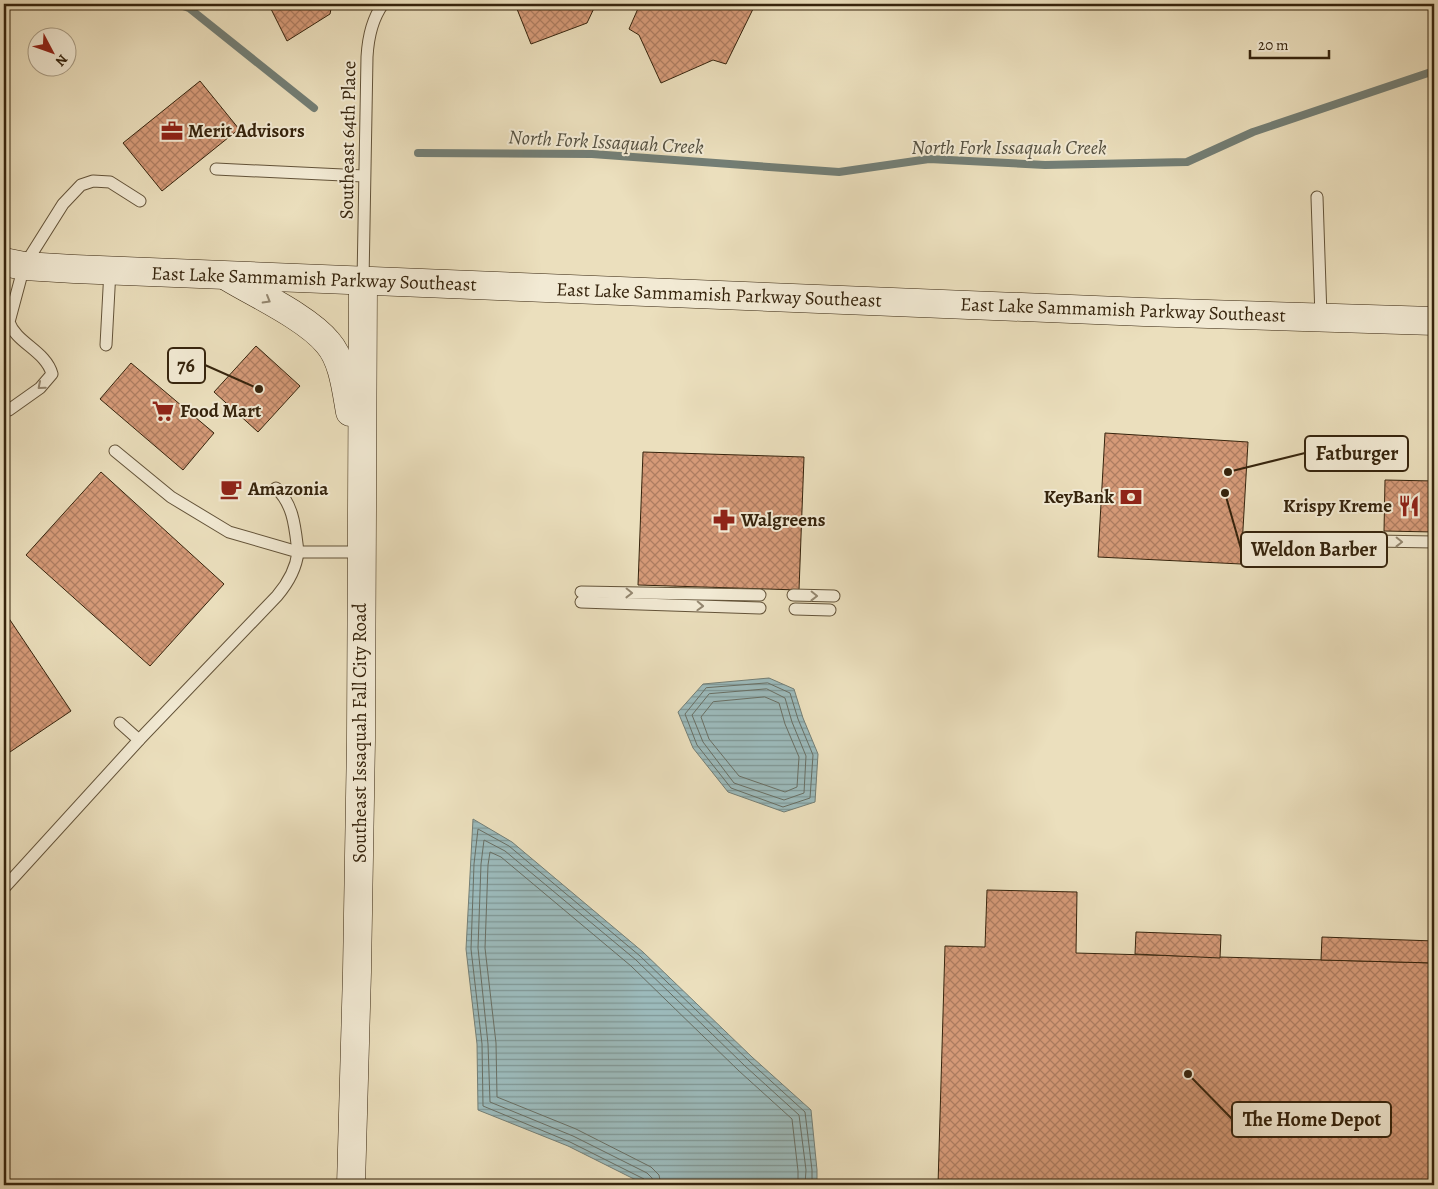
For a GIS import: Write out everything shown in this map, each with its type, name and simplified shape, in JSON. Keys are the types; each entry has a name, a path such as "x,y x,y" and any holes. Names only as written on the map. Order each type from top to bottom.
{"main road":[{"name":"East Lake Sammamish Parkway Southeast","path":"14,264 363,281 1144,312 1434,321"},
{"path":"225,275 313,328 329,343 342,369 361,470"},
{"name":"Southeast Issaquah Fall City Road","path":"351,1185 361,749 363,281"}],"lane":[{"name":"Southeast 64th Place","path":"363,281 368,43 372,26 383,4"},
{"path":"216,169 364,176"},
{"path":"9,410 40,388 52,374 45,360 10,326 14,264 81,185 93,180 110,182 140,201"},
{"path":"1317,197 1321,317"},
{"path":"106,345 110,270"},
{"path":"115,452 171,497 228,532 298,552 361,552"},
{"path":"4,888 139,740 277,596 293,573 298,552 291,510 287,501 276,488"},
{"path":"1365,540 1374,542 1434,542"},
{"path":"760,595 581,597 760,608"},
{"path":"793,595 834,596"},
{"path":"795,609 830,610"},
{"path":"120,723 139,740"}],"water":[{"path":"769,678 794,689 803,718 818,754 815,802 784,812 728,792 693,748 678,712 703,684"},
{"path":"473,819 512,842 643,952 752,1057 811,1110 817,1185 646,1185 568,1146 478,1110 477,1044 466,949"}],"building":[{"path":"265,4 332,4 330,14 287,41 269,5"},
{"path":"515,4 596,4 587,23 531,44"},
{"path":"640,4 740,4 753,9 726,64 713,60 661,83 639,35 629,29"},
{"path":"200,81 239,129 162,191 123,143"},
{"path":"256,346 300,386 258,432 214,392"},
{"path":"131,363 214,433 183,470 100,399"},
{"path":"1105,433 1248,442 1241,564 1098,557"},
{"name":"Walgreens","path":"643,452 804,457 799,590 638,585"},
{"path":"101,472 224,584 150,666 26,555"},
{"name":"Krispy Kreme","path":"1385,480 1434,481 1434,532 1384,531"},
{"path":"4,611 71,711 4,756"},
{"path":"987,890 1077,892 1076,953 1434,963 1434,1185 938,1185 945,946 985,947"},
{"path":"1136,932 1221,935 1220,958 1135,954"},
{"path":"1322,937 1434,941 1434,963 1321,960"}],"waterway":[{"name":"North Fork Issaquah Creek","path":"177,4 189,8 314,108"},
{"name":"North Fork Issaquah Creek","path":"418,153 592,154 839,172 929,159 1045,165 1187,162 1253,132 1434,71"}],"place":[{"name":"Merit Advisors","path":"172,131"},
{"name":"76","path":"259,389"},
{"name":"Food Mart","path":"163,411"},
{"name":"Fatburger","path":"1228,472"},
{"name":"Amazonia","path":"231,489"},
{"name":"Weldon Barber","path":"1225,493"},
{"name":"KeyBank","path":"1131,497"},
{"name":"Krispy Kreme","path":"1409,506"},
{"name":"Walgreens","path":"724,520"},
{"name":"The Home Depot","path":"1188,1074"}]}
